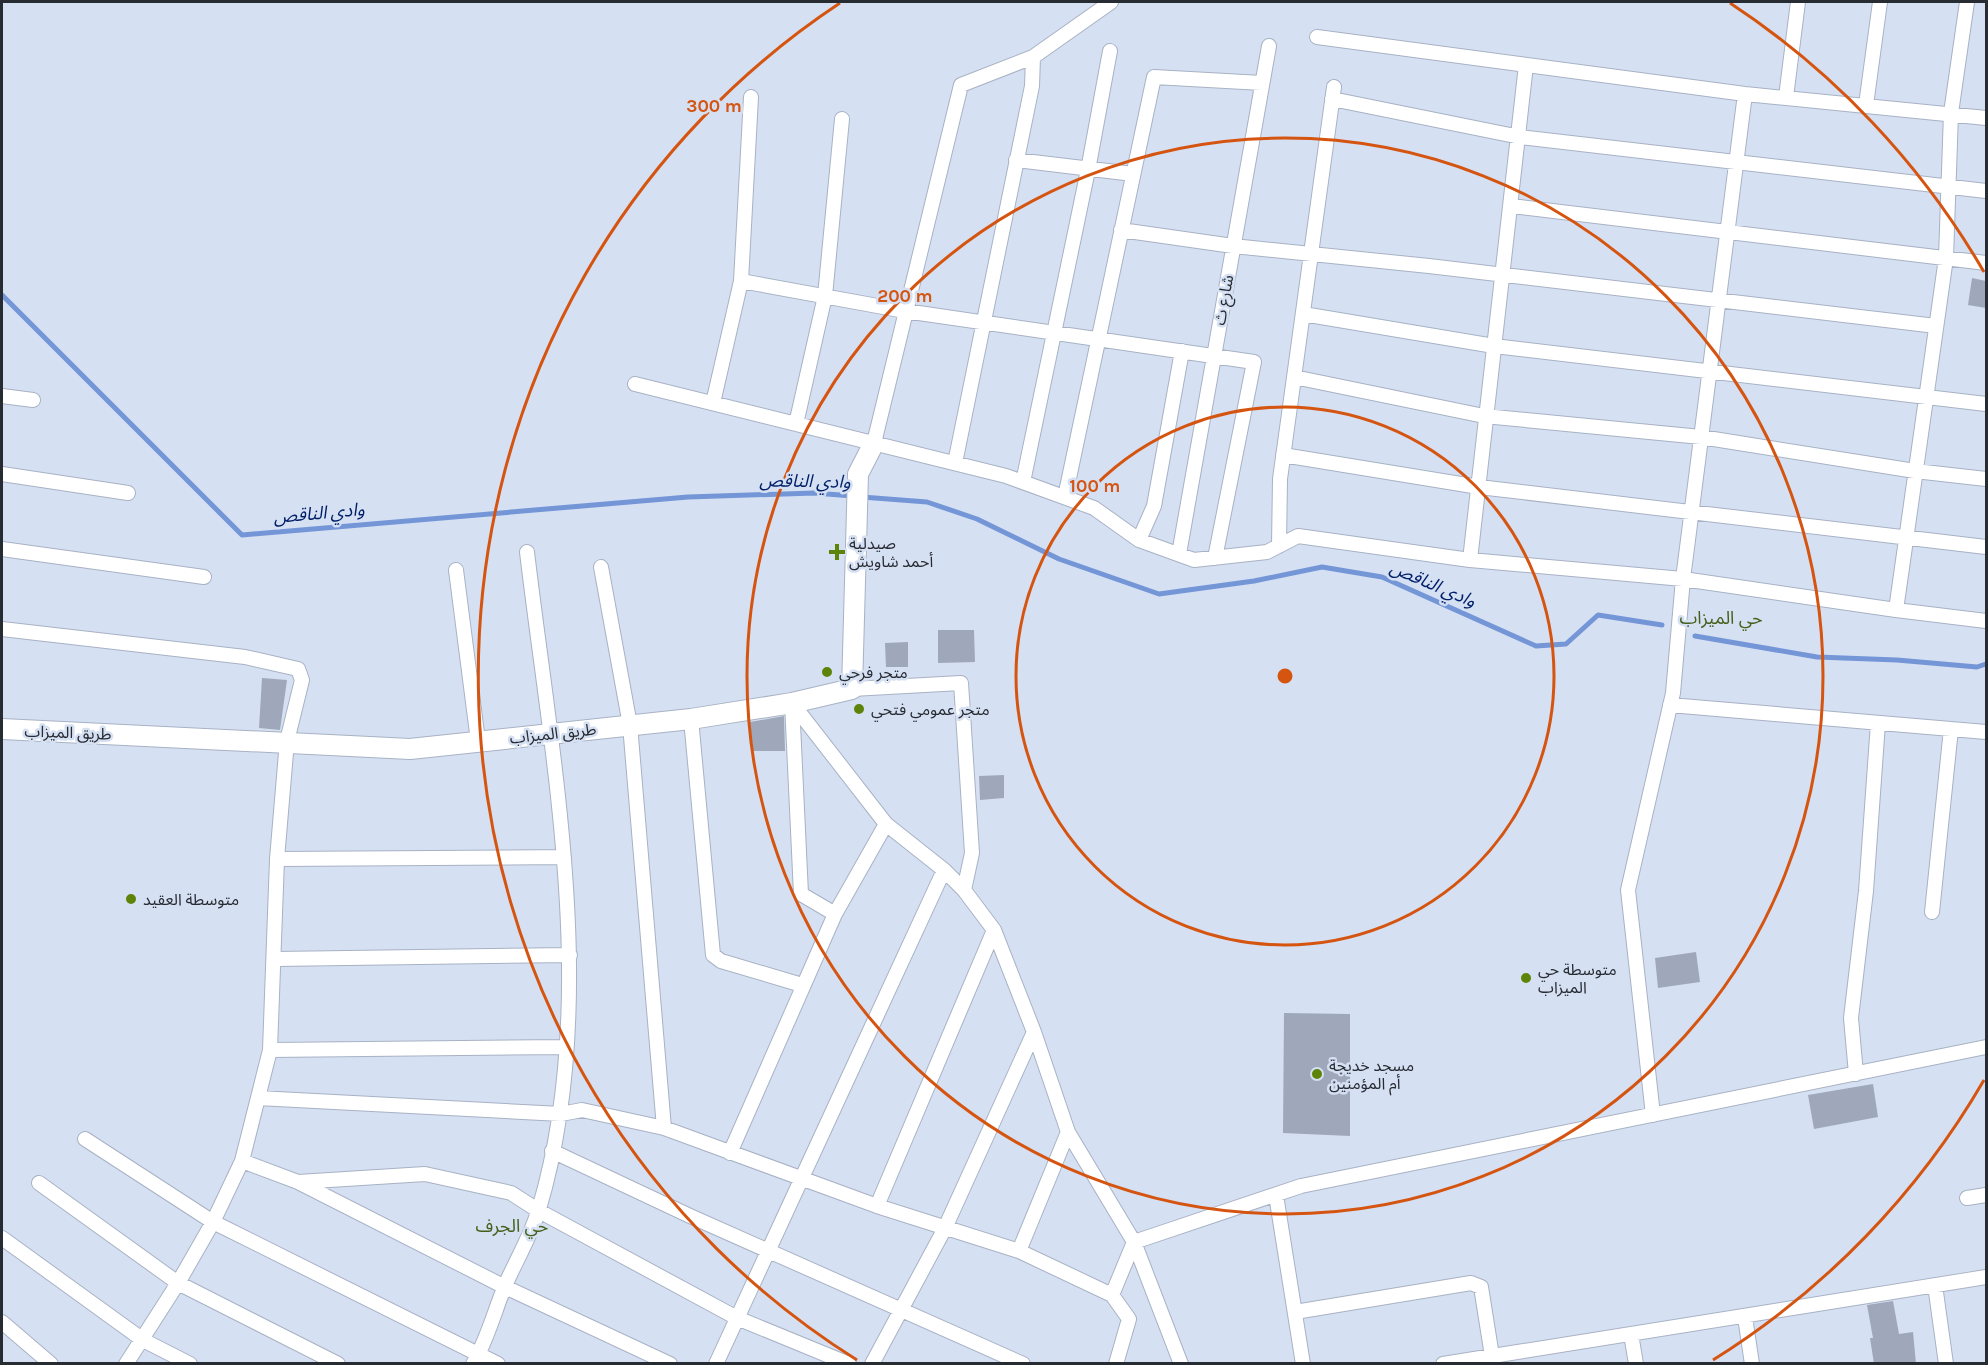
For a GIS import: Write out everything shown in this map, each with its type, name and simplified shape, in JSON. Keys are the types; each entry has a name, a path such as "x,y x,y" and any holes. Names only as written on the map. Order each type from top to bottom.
{"street":[{"path":"964,890 972,852 961,683 852,689 858,474 874,443 961,85 1033,57 1111,2"},
{"path":"1786,97 1798,2"},
{"path":"1866,105 1880,2"},
{"path":"1896,610 1946,258 1951,113 1967,2"},
{"path":"1317,37 1745,94 1986,118"},
{"name":"شارع ث","path":"1179,554 1269,46"},
{"path":"1023,482 1088,170 1110,51"},
{"path":"955,463 1032,86 1033,57"},
{"path":"1470,560 1479,487 1484,416 1504,276 1526,65"},
{"path":"1065,497 1154,77 1262,83"},
{"path":"1279,546 1283,455 1333,93 1520,137 1734,164 1986,191"},
{"path":"1653,1115 1628,890 1670,705 1683,579 1720,300 1734,164 1745,94"},
{"path":"713,403 741,280 751,97"},
{"path":"796,423 825,296 842,119"},
{"path":"1016,160 1132,174"},
{"path":"1512,206 1986,263"},
{"path":"1120,230 1233,246 1936,326"},
{"path":"741,280 905,311 1254,362 1215,558"},
{"path":"1303,314 1494,346 1986,404"},
{"path":"1139,540 1154,506 1182,351"},
{"path":"1294,377 1484,416 1701,437 1915,471 1986,479"},
{"path":"635,384 1023,482 1094,508 1139,540 1194,560 1267,552 1298,536 1470,560 1683,579 1986,621"},
{"path":"2,396 33,400"},
{"path":"1283,455 1479,487 1906,536 1986,548"},
{"path":"2,474 128,493"},
{"path":"2,549 204,577"},
{"path":"476,1358 539,1211 561,1114 566,1047 570,955 564,857 527,552"},
{"path":"601,567 630,725 664,1128"},
{"path":"456,570 478,741"},
{"path":"2,629 245,657 298,669 302,680 287,741 277,859 270,1050 242,1161 213,1222 178,1283 126,1364"},
{"name":"طريق الميزاب","path":"2,729 287,741 410,749 691,718 792,704 852,689"},
{"path":"792,704 886,824 944,870 964,890 994,930 1034,1032 1068,1132 1134,1242 1180,1364"},
{"path":"792,704 801,894 835,914"},
{"path":"1670,705 1986,732"},
{"path":"691,718 713,955 721,961 802,985"},
{"path":"1856,1074 1851,1018 1866,891 1878,723"},
{"path":"1932,912 1951,729"},
{"path":"730,1152 835,914 886,824"},
{"path":"277,859 564,857"},
{"path":"716,1364 800,1177 944,870"},
{"path":"877,1206 994,930"},
{"path":"275,960 570,955"},
{"path":"872,1364 945,1228 1034,1032"},
{"path":"270,1050 566,1047"},
{"path":"1112,1294 1134,1242 1301,1186 1986,1047"},
{"path":"258,1098 561,1114 582,1110 664,1128 877,1206 1019,1251 1112,1294 1129,1319 1116,1364"},
{"path":"1019,1251 1068,1132"},
{"path":"85,1139 213,1222 476,1358 498,1364"},
{"path":"552,1151 1023,1364"},
{"path":"242,1161 298,1182 505,1287 670,1364"},
{"path":"298,1182 424,1174 512,1193 539,1211 737,1318 849,1364"},
{"path":"39,1183 178,1283 338,1364"},
{"path":"1276,1195 1303,1364"},
{"path":"1967,1198 1986,1195"},
{"path":"2,1238 143,1340 190,1364"},
{"path":"1443,1364 1986,1277"},
{"path":"1295,1312 1471,1283 1481,1287 1492,1356"},
{"path":"1935,1285 1946,1364"},
{"path":"1744,1317 1752,1364"},
{"path":"2,1322 51,1364"},
{"path":"1631,1334 1636,1364"}],"building":[{"path":"1972,278 1986,281 1986,308 1968,305"},
{"path":"938,630 974,630 975,662 938,663"},
{"path":"908,642 908,667 886,667 885,643"},
{"path":"262,678 287,680 280,730 259,728"},
{"path":"784,716 785,751 752,751 750,722"},
{"path":"1004,775 1004,798 980,800 979,776"},
{"path":"1696,952 1700,982 1658,988 1655,958"},
{"name":"مسجد خديجة أم المؤمنين","path":"1284,1013 1350,1014 1350,1136 1283,1133"},
{"path":"1873,1084 1878,1117 1814,1129 1808,1095"},
{"path":"1893,1301 1899,1334 1913,1332 1916,1364 1874,1364 1870,1338 1873,1338 1867,1305"}],"waterway":[{"name":"وادي الناقص","path":"2,295 242,535 688,497 814,493 853,496"},
{"name":"وادي الناقص","path":"862,497 927,502 977,519 1059,559 1159,594 1254,581 1322,567 1382,577 1536,646 1566,644 1598,615 1662,625"},
{"path":"1695,636 1817,657 1897,660 1977,667 1986,664"}],"place":[{"name":"صيدلية أحمد شاويش","path":"837,552"},
{"name":"متجر فرحي","path":"827,672"},
{"name":"متجر عمومي فتحي","path":"859,709"},
{"name":"متوسطة العقيد","path":"131,899"},
{"name":"متوسطة حي الميزاب","path":"1526,978"},
{"name":"مسجد خديجة أم المؤمنين","path":"1317,1074"}],"district":[{"name":"حي الميزاب","path":"1721,618"},
{"name":"حي الجرف","path":"512,1226"}]}
